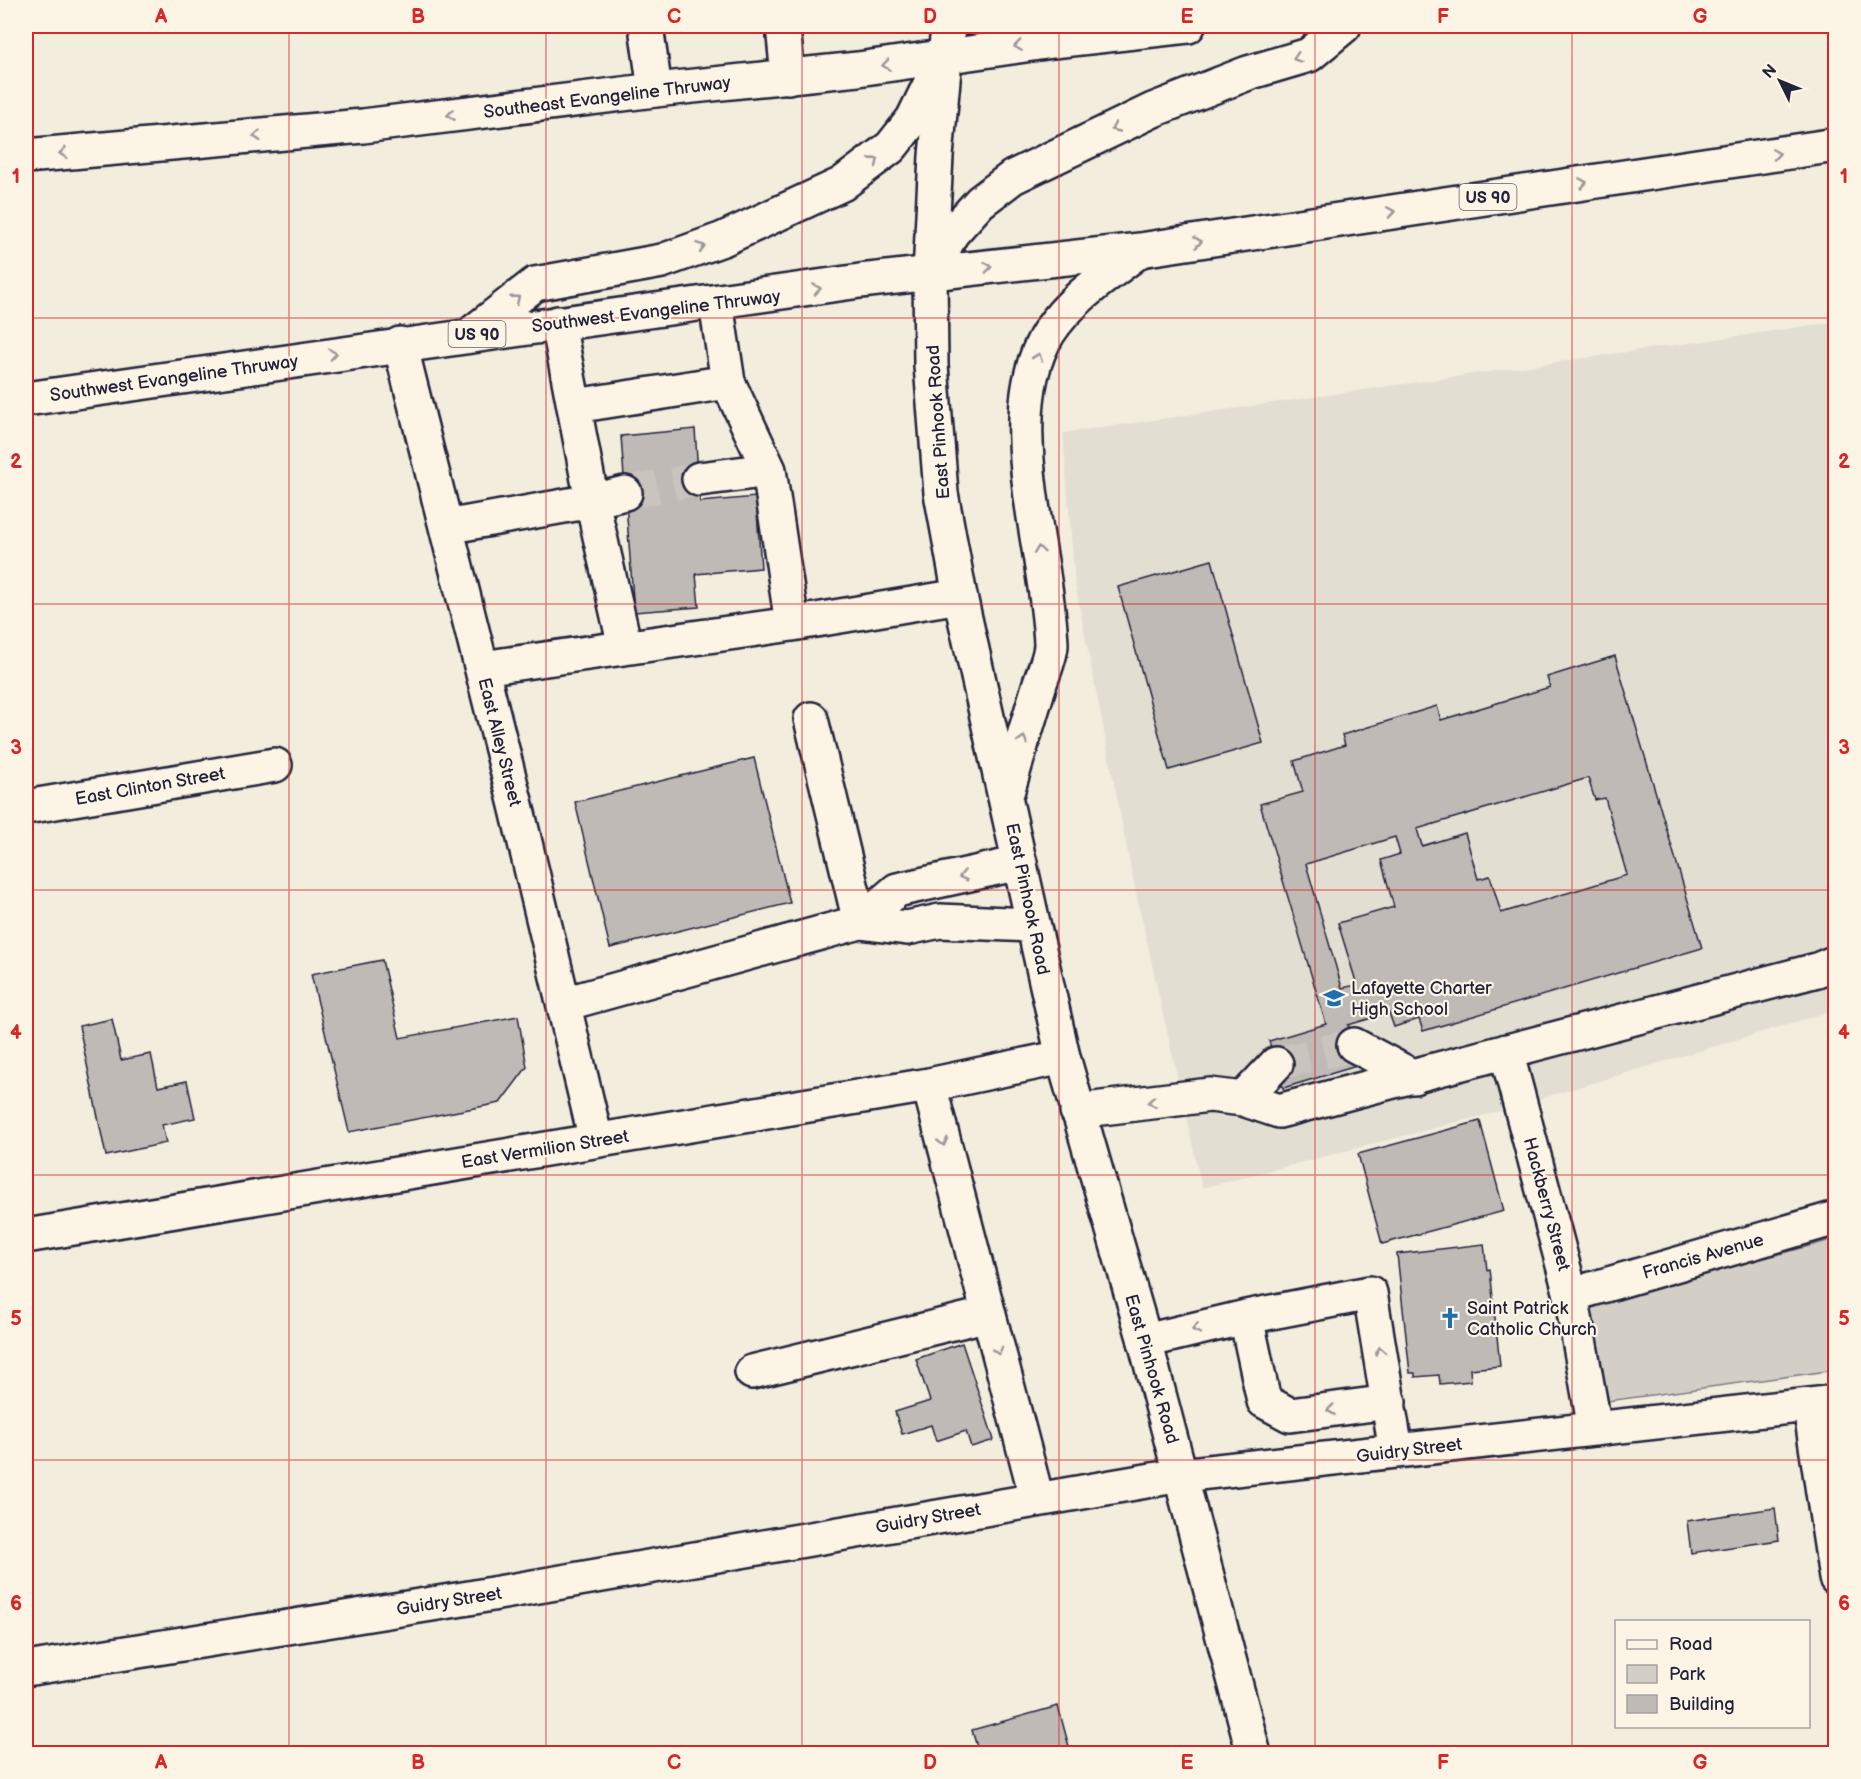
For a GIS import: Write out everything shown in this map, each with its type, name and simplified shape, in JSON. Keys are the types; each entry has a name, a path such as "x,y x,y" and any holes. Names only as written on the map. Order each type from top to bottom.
{"main road":[{"path":"646,26 655,90"},
{"path":"783,26 788,77"},
{"name":"Southeast Evangeline Thruway","path":"26,156 363,126 655,90 788,77 946,41 1188,26"},
{"path":"930,274 952,233 980,202 1013,177 1153,110 1248,73 1309,55 1344,26"},
{"path":"470,335 536,284 663,261 723,239 842,184 891,147 913,119 946,41"},
{"name":"East Pinhook Road","path":"946,41 930,274 932,365 942,493 960,596 1063,1057 1145,1341 1254,1754"},
{"name":"US 90","path":"930,274 1140,250 1836,145"},
{"path":"1006,796 1051,646 1025,434 1029,393 1037,357 1050,331 1082,294 1140,250"},
{"name":"Southwest Evangeline Thruway","path":"26,399 400,344 716,303 860,281 930,274"},
{"path":"716,303 728,382 769,470 792,624"},
{"path":"558,323 592,501 624,647"},
{"name":"East Alley Street","path":"400,344 482,668 596,1140"},
{"path":"575,406 728,382"},
{"path":"699,479 769,470"},
{"path":"446,526 592,501 625,493"},
{"path":"482,668 792,624 960,596"},
{"path":"811,719 860,922"},
{"name":"East Clinton Street","path":"26,807 276,765"},
{"path":"860,922 897,891 1020,862"},
{"path":"564,1004 860,922 907,928 940,921 1033,925"},
{"path":"1077,1111 1210,1095 1243,1099 1279,1111 1817,970 1836,962"},
{"path":"1354,1045 1414,1077"},
{"name":"Hackberry Street","path":"1506,1051 1571,1295 1595,1429"},
{"name":"East Vermilion Street","path":"26,1236 929,1085 1063,1057"},
{"path":"1243,1099 1276,1064"},
{"path":"929,1085 1037,1499"},
{"name":"Francis Avenue","path":"1571,1295 1836,1218"},
{"path":"1145,1341 1246,1317 1370,1293 1396,1451"},
{"path":"752,1372 989,1314"},
{"path":"1246,1317 1264,1401 1290,1415 1389,1402"},
{"path":"1823,1404 1836,1578"},
{"name":"Guidry Street","path":"26,1669 463,1599 1181,1475 1823,1404"}],"shaded area":[{"path":"1835,322 1835,1010 1493,1113 1202,1188 1133,879 1075,584 1063,433"}],"green space":[{"path":"1835,1239 1835,1370 1608,1401 1588,1306"}],"building":[{"path":"695,429 700,502 756,497 761,568 696,574 699,607 634,612 621,436"},
{"path":"1212,560 1263,743 1169,770 1118,587"},
{"path":"1615,656 1702,948 1423,1031 1419,1019 1394,1027 1389,1013 1348,1025 1360,1065 1283,1088 1269,1041 1326,1024 1260,804 1303,792 1294,761 1345,745 1342,735 1437,706 1441,720 1550,687 1547,677","holes":["1588,778 1595,800 1605,798 1627,875 1501,913 1490,876 1478,879 1465,833 1422,846 1417,829","1395,837 1400,854 1381,860 1394,907 1338,923 1357,985 1342,988 1306,864"]},
{"path":"754,758 790,903 610,948 575,802"},
{"path":"382,960 400,1038 518,1016 527,1067 500,1103 349,1132 311,974"},
{"path":"112,1019 121,1060 151,1054 158,1087 187,1081 195,1118 162,1125 166,1143 106,1156 79,1026"},
{"path":"1480,1121 1504,1211 1382,1244 1358,1154"},
{"name":"Saint Patrick Catholic Church","path":"1484,1244 1487,1270 1490,1269 1500,1366 1470,1369 1471,1381 1440,1384 1439,1375 1415,1377 1415,1373 1410,1373 1397,1254"},
{"path":"962,1343 994,1440 971,1447 966,1431 936,1441 931,1425 902,1434 895,1412 930,1401 916,1359"},
{"path":"1775,1508 1779,1540 1691,1553 1687,1521"},
{"path":"1058,1706 1071,1754 979,1754 972,1730"}],"tunnel":[{"path":"625,493 699,479"},
{"path":"1276,1064 1354,1045"}],"place":[{"name":"Lafayette Charter High School","path":"1334,998"},
{"name":"Saint Patrick Catholic Church","path":"1450,1318"}]}
